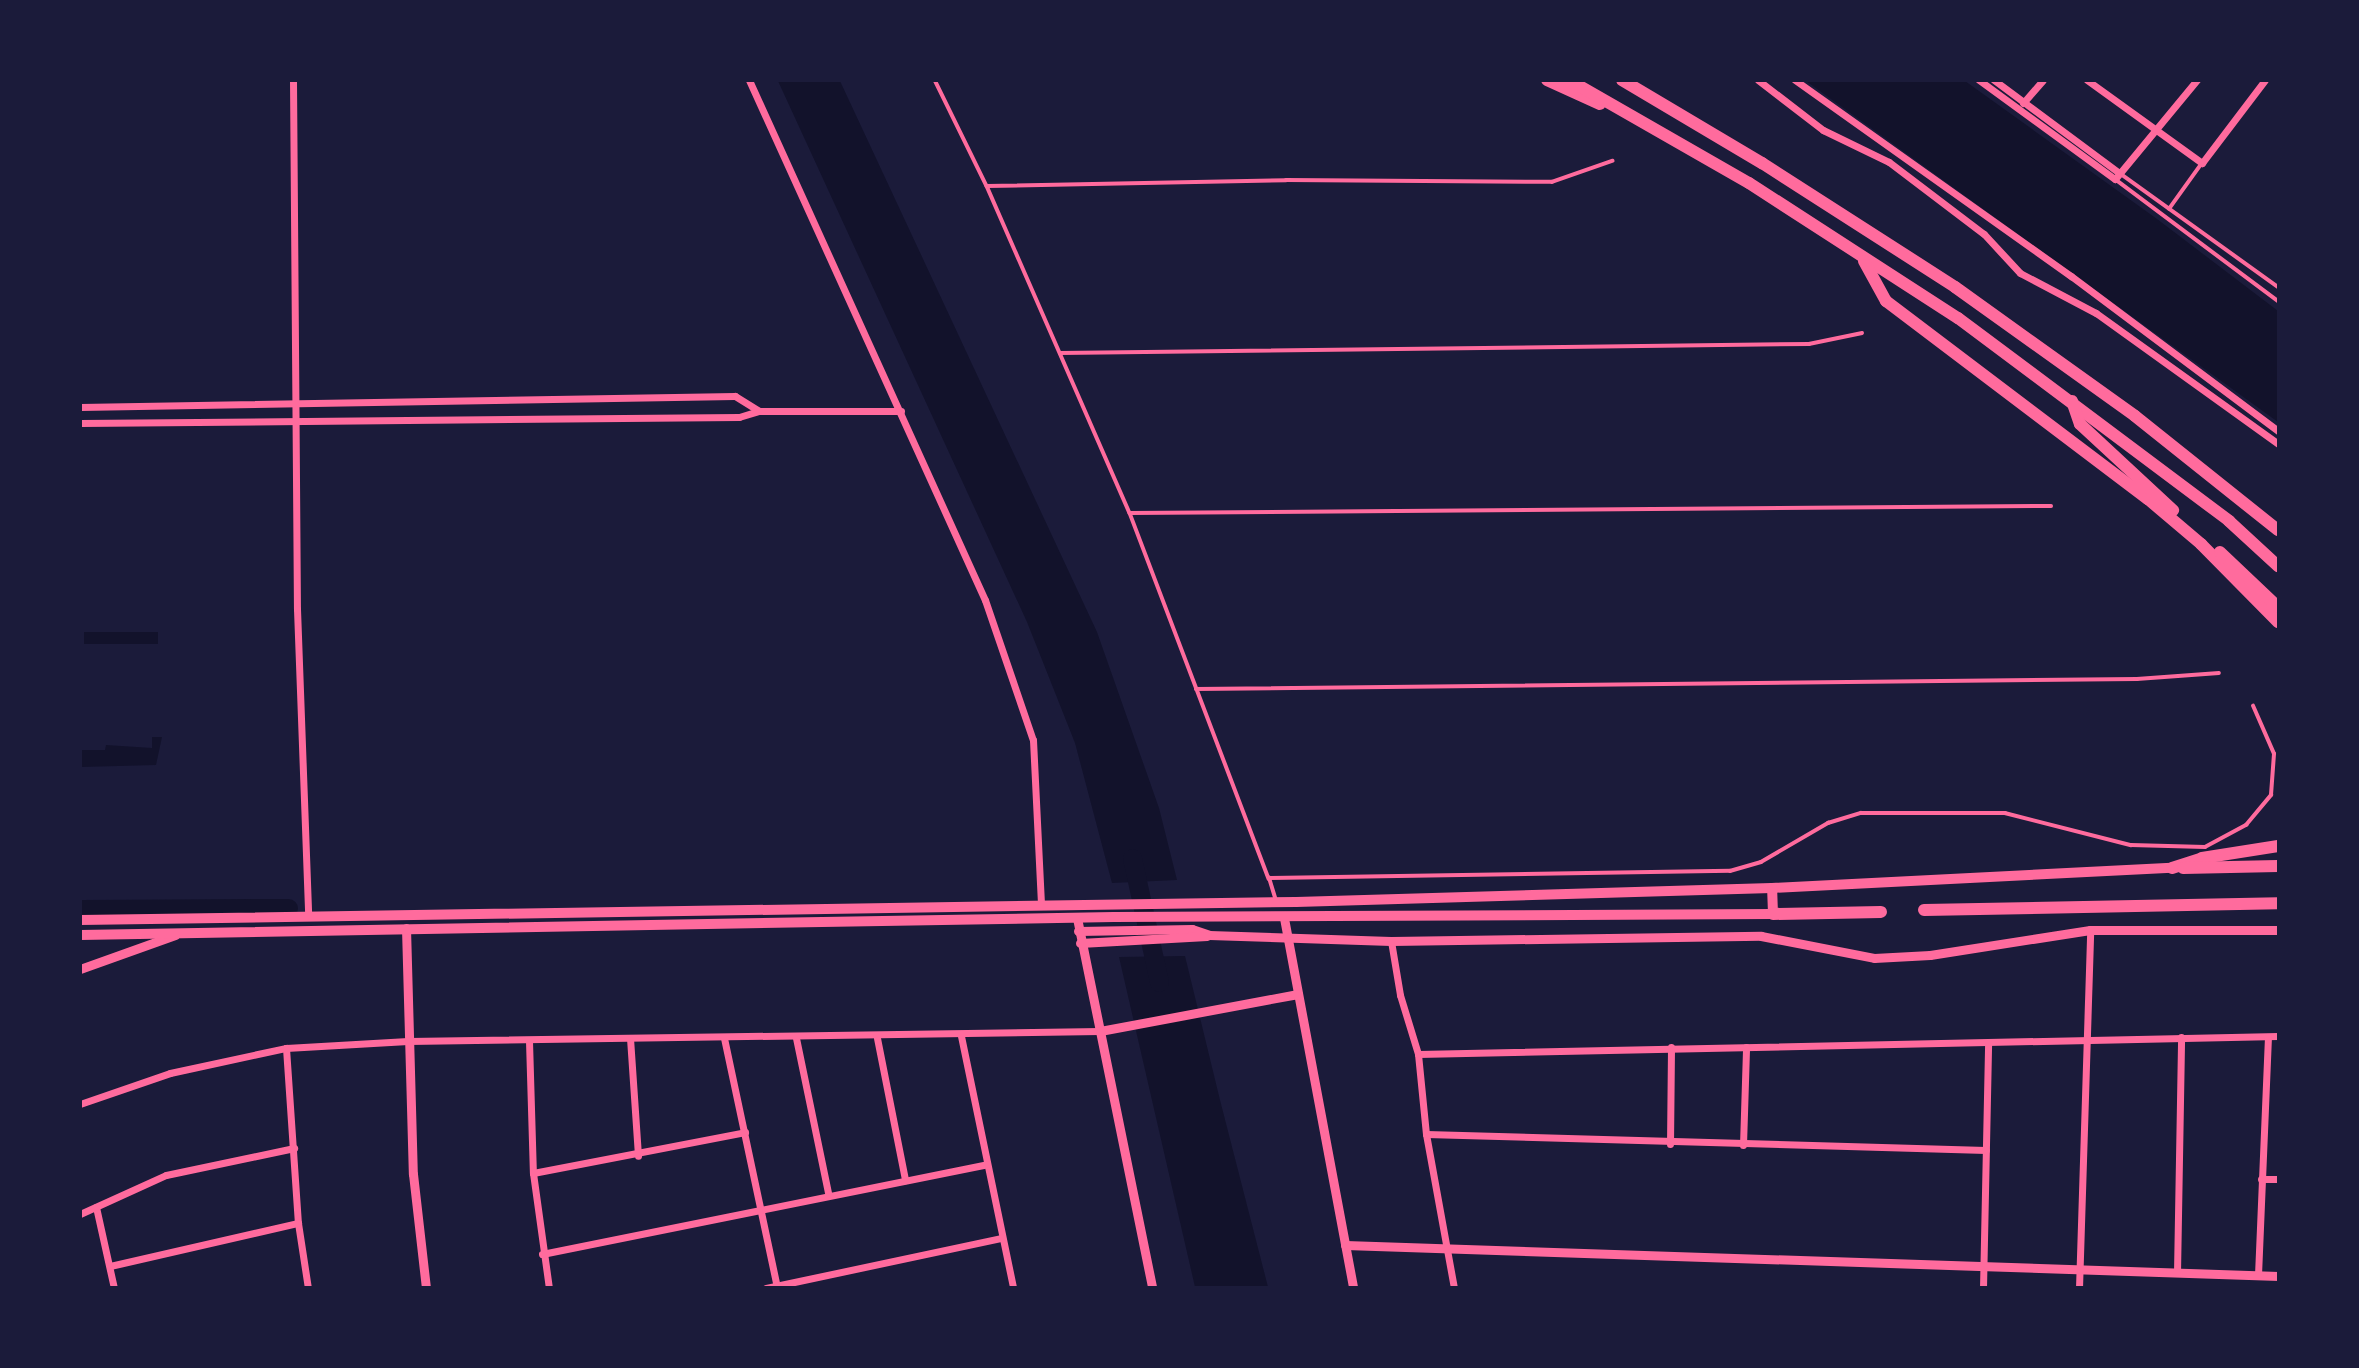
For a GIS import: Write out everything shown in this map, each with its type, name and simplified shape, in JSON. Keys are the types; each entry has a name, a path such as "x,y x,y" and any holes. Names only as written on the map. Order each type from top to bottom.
{"highway":[{"path":"1546,80 1621,110"},
{"path":"1569,80 1749,183 1864,261 1921,293 2071,401 2229,521 2278,566"},
{"path":"1622,80 1762,163 1955,287 2164,437 2278,530"},
{"path":"1864,261 1886,301 2148,499 2201,544 2278,622"},
{"path":"2071,401 2080,424 2278,607"},
{"path":"2172,868 2202,858 2278,846"},
{"path":"2172,868 2278,866"},
{"path":"1924,910 2278,903"},
{"path":"1773,914 1881,912"}],"main road":[{"path":"80,920 815,906 1276,902 1772,888 2172,868"},
{"path":"80,935 1077,918 1115,923 1186,917 1773,914 1772,888"},
{"path":"815,906 816,923"}],"street":[{"path":"293,80 297,609 308,916"},
{"path":"749,80 985,600 1033,740 1041,904"},
{"path":"1758,80 1824,131 1889,162 1984,234 2020,273 2096,313 2278,444"},
{"path":"1795,80 2071,276 2278,431"},
{"path":"1979,80 2117,176"},
{"path":"1994,80 2117,176"},
{"path":"2023,103 2043,80"},
{"path":"2087,80 2155,133 2202,163 2265,80"},
{"path":"2117,176 2197,80"},
{"path":"80,407 735,396 759,411"},
{"path":"80,424 739,417 759,411 901,411"},
{"path":"1077,918 1152,1287"},
{"path":"1284,918 1353,1287"},
{"path":"1078,931 1115,923 1191,934 1391,941 1761,936 1874,958 1900,958 2090,930 2278,930"},
{"path":"406,928 413,1174 426,1287"},
{"path":"2079,1287 2090,930"},
{"path":"80,970 177,934"},
{"path":"1080,943 1191,934"},
{"path":"1391,941 1400,995 1418,1054 1426,1134 1454,1287"},
{"path":"80,1104 170,1073 286,1048 408,1041 961,1037 1100,1031 1297,994"},
{"path":"1418,1054 2278,1036"},
{"path":"961,1037 1013,1287"},
{"path":"2177,1273 2181,1037"},
{"path":"2258,1275 2268,1037"},
{"path":"630,1038 638,1156"},
{"path":"724,1038 777,1286"},
{"path":"796,1038 828,1194"},
{"path":"877,1038 905,1180"},
{"path":"529,1041 533,1173 542,1254 549,1287"},
{"path":"1983,1287 1988,1042"},
{"path":"1743,1145 1746,1046"},
{"path":"1670,1143 1671,1047"},
{"path":"286,1048 298,1223 308,1287"},
{"path":"533,1173 638,1156 745,1132"},
{"path":"1426,1134 1986,1150"},
{"path":"80,1214 166,1175 294,1147"},
{"path":"542,1254 762,1206 987,1164"},
{"path":"2261,1179 2278,1179"},
{"path":"96,1207 114,1287"},
{"path":"110,1266 298,1223"},
{"path":"766,1287 1002,1238"},
{"path":"1345,1245 2278,1276"}],"lane":[{"path":"935,80 987,186 1130,513 1276,902"},
{"path":"987,186 1286,180 1552,182 1612,161"},
{"path":"2169,209 2202,163"},
{"path":"2117,176 2169,209 2278,287"},
{"path":"2117,176 2278,301"},
{"path":"1060,353 1809,344 1861,333"},
{"path":"1130,513 2051,506"},
{"path":"1196,689 2137,680 2219,673"},
{"path":"1269,878 1730,871 1761,862 1847,816 1882,812 2004,813 2132,845 2205,847 2246,825 2271,795 2274,754 2253,706"}],"shaded area":[{"path":"778,81 840,81 1097,632 1159,808 1177,880 1112,883 1075,743 1027,622"},
{"path":"1806,81 1965,81 2157,219 2278,311 2278,422"},
{"path":"84,632 158,632 158,644 84,644"},
{"path":"152,737 162,737 156,765 81,767 81,750 105,750 106,745 152,748"},
{"path":"1185,956 1268,1287 1195,1287 1119,957"}],"waterway":[{"path":"1132,858 1159,982"},
{"path":"80,909 288,908"}]}
